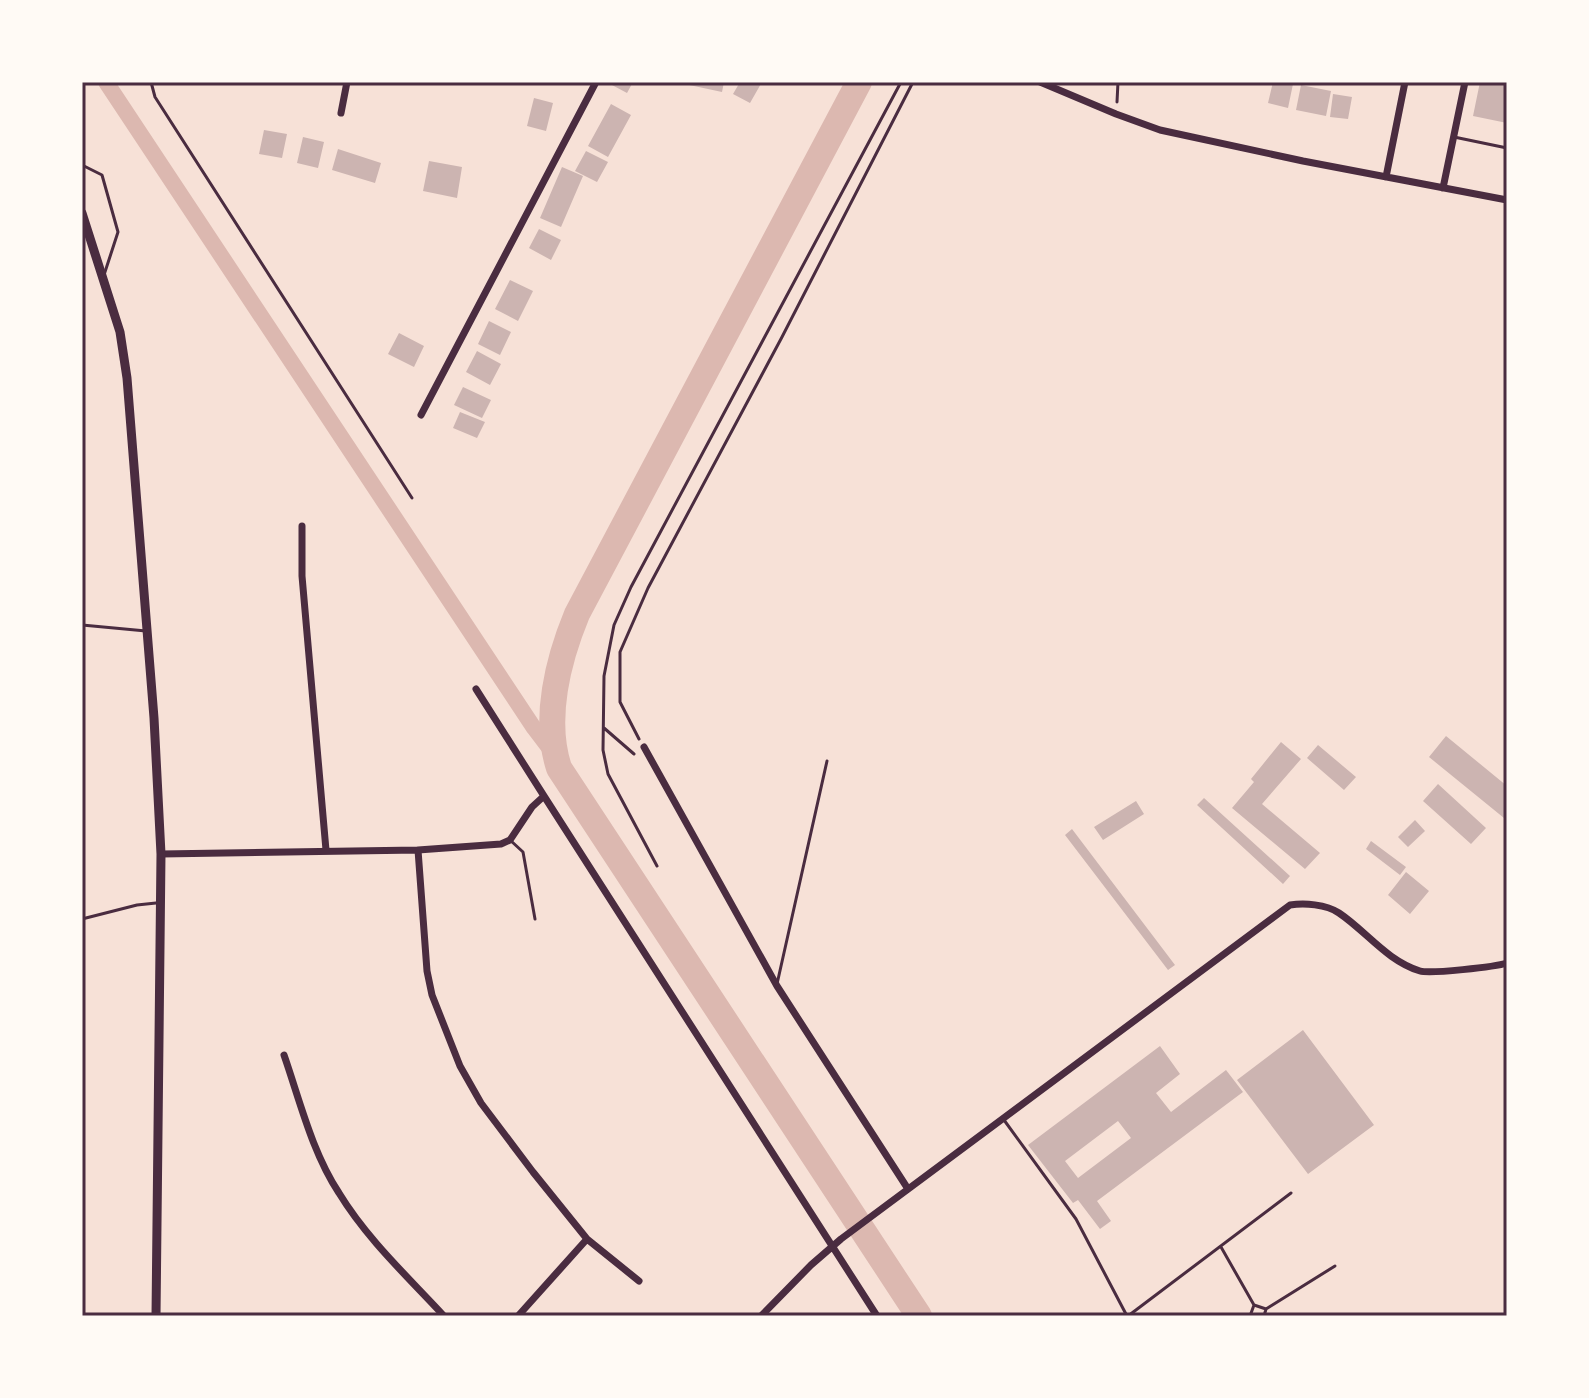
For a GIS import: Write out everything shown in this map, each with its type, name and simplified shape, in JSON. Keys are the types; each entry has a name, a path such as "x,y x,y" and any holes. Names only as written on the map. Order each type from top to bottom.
{"main road":[{"path":"82,213 120,332 127,378 154,718 161,854 156,1316"}],"street":[{"path":"341,113 347,82"},
{"path":"421,415 596,82"},
{"path":"1040,82 1160,130 1507,200"},
{"path":"1386,177 1405,82"},
{"path":"1443,188 1465,82"},
{"path":"302,526 302,576 326,850"},
{"path":"476,689 877,1316"},
{"path":"644,747 777,986 908,1189"},
{"path":"161,854 489,846 510,840 532,807 544,796"},
{"path":"418,850 427,971 432,995 460,1066 481,1103 587,1239 639,1281"},
{"path":"761,1316 841,1239 1290,905 1302,903 1336,910 1395,960 1423,972 1507,963"},
{"path":"284,1055 315,1145 338,1192 365,1230 444,1316"},
{"path":"518,1316 587,1239"}],"lane":[{"path":"1454,137 1507,148"},
{"path":"82,165 102,175 118,232 103,278"},
{"path":"82,625 147,632"},
{"path":"777,986 827,761"},
{"path":"510,840 523,852 535,919"},
{"path":"82,919 137,905 159,903"},
{"path":"1003,1118 1076,1219 1127,1316 1291,1193"},
{"path":"1221,1247 1254,1305 1266,1309"},
{"path":"1264,1316 1266,1309 1335,1266"},
{"path":"1250,1316 1254,1305"}],"path":[{"path":"151,82 155,97 412,498"},
{"path":"657,866 608,774 603,750 604,676 614,625 631,587 901,82"},
{"path":"644,747 620,702 620,652 648,588 913,82"},
{"path":"1116,114 1118,82"},
{"path":"604,728 637,756"}],"building":[{"path":"614,82 633,82 627,93 612,85"},
{"path":"680,82 724,82 722,92"},
{"path":"740,82 762,82 750,103 733,94"},
{"path":"1273,82 1293,84 1288,108 1268,103"},
{"path":"1480,82 1507,85 1507,123 1473,116"},
{"path":"1301,85 1331,91 1326,116 1296,110"},
{"path":"1333,94 1352,97 1348,119 1330,117"},
{"path":"534,98 553,103 546,131 527,126"},
{"path":"611,104 631,115 608,157 588,146"},
{"path":"264,130 287,134 282,158 259,154"},
{"path":"303,137 324,142 318,168 297,163"},
{"path":"338,149 381,163 375,183 332,170"},
{"path":"586,151 608,162 597,182 575,171"},
{"path":"429,161 462,167 457,198 423,191"},
{"path":"562,167 583,176 561,227 540,218"},
{"path":"539,229 561,240 551,260 529,248"},
{"path":"510,280 533,291 518,321 495,309"},
{"path":"489,321 511,332 500,355 478,344"},
{"path":"399,333 424,346 414,367 388,354"},
{"path":"477,351 501,364 490,385 466,372"},
{"path":"463,387 491,400 482,418 454,405"},
{"path":"460,412 485,422 477,438 453,428"},
{"path":"1446,736 1507,786 1507,814 1504,818 1429,757"},
{"path":"1281,742 1301,759 1262,804 1320,853 1305,869 1232,808"},
{"path":"1318,745 1356,777 1344,790 1307,758"},
{"path":"1438,784 1486,828 1471,844 1423,801"},
{"path":"1204,798 1290,876 1283,884 1197,805"},
{"path":"1136,801 1144,814 1103,840 1094,827"},
{"path":"1415,820 1425,831 1408,847 1398,837"},
{"path":"1072,829 1175,965 1168,970 1065,835"},
{"path":"1371,841 1406,867 1400,875 1366,849"},
{"path":"1406,872 1429,891 1410,914 1388,895"},
{"path":"1303,1030 1374,1125 1308,1174 1237,1080"},
{"path":"1160,1046 1180,1074 1156,1093 1171,1112 1226,1070 1243,1092 1097,1201 1111,1221 1100,1229 1078,1200 1073,1203 1028,1145","holes":["1118,1121 1131,1138 1078,1178 1065,1161"]}],"waterway":[{"path":"106,82 556,757"},
{"path":"859,82 577,614 559,670 552,730 559,768 919,1316"}]}
